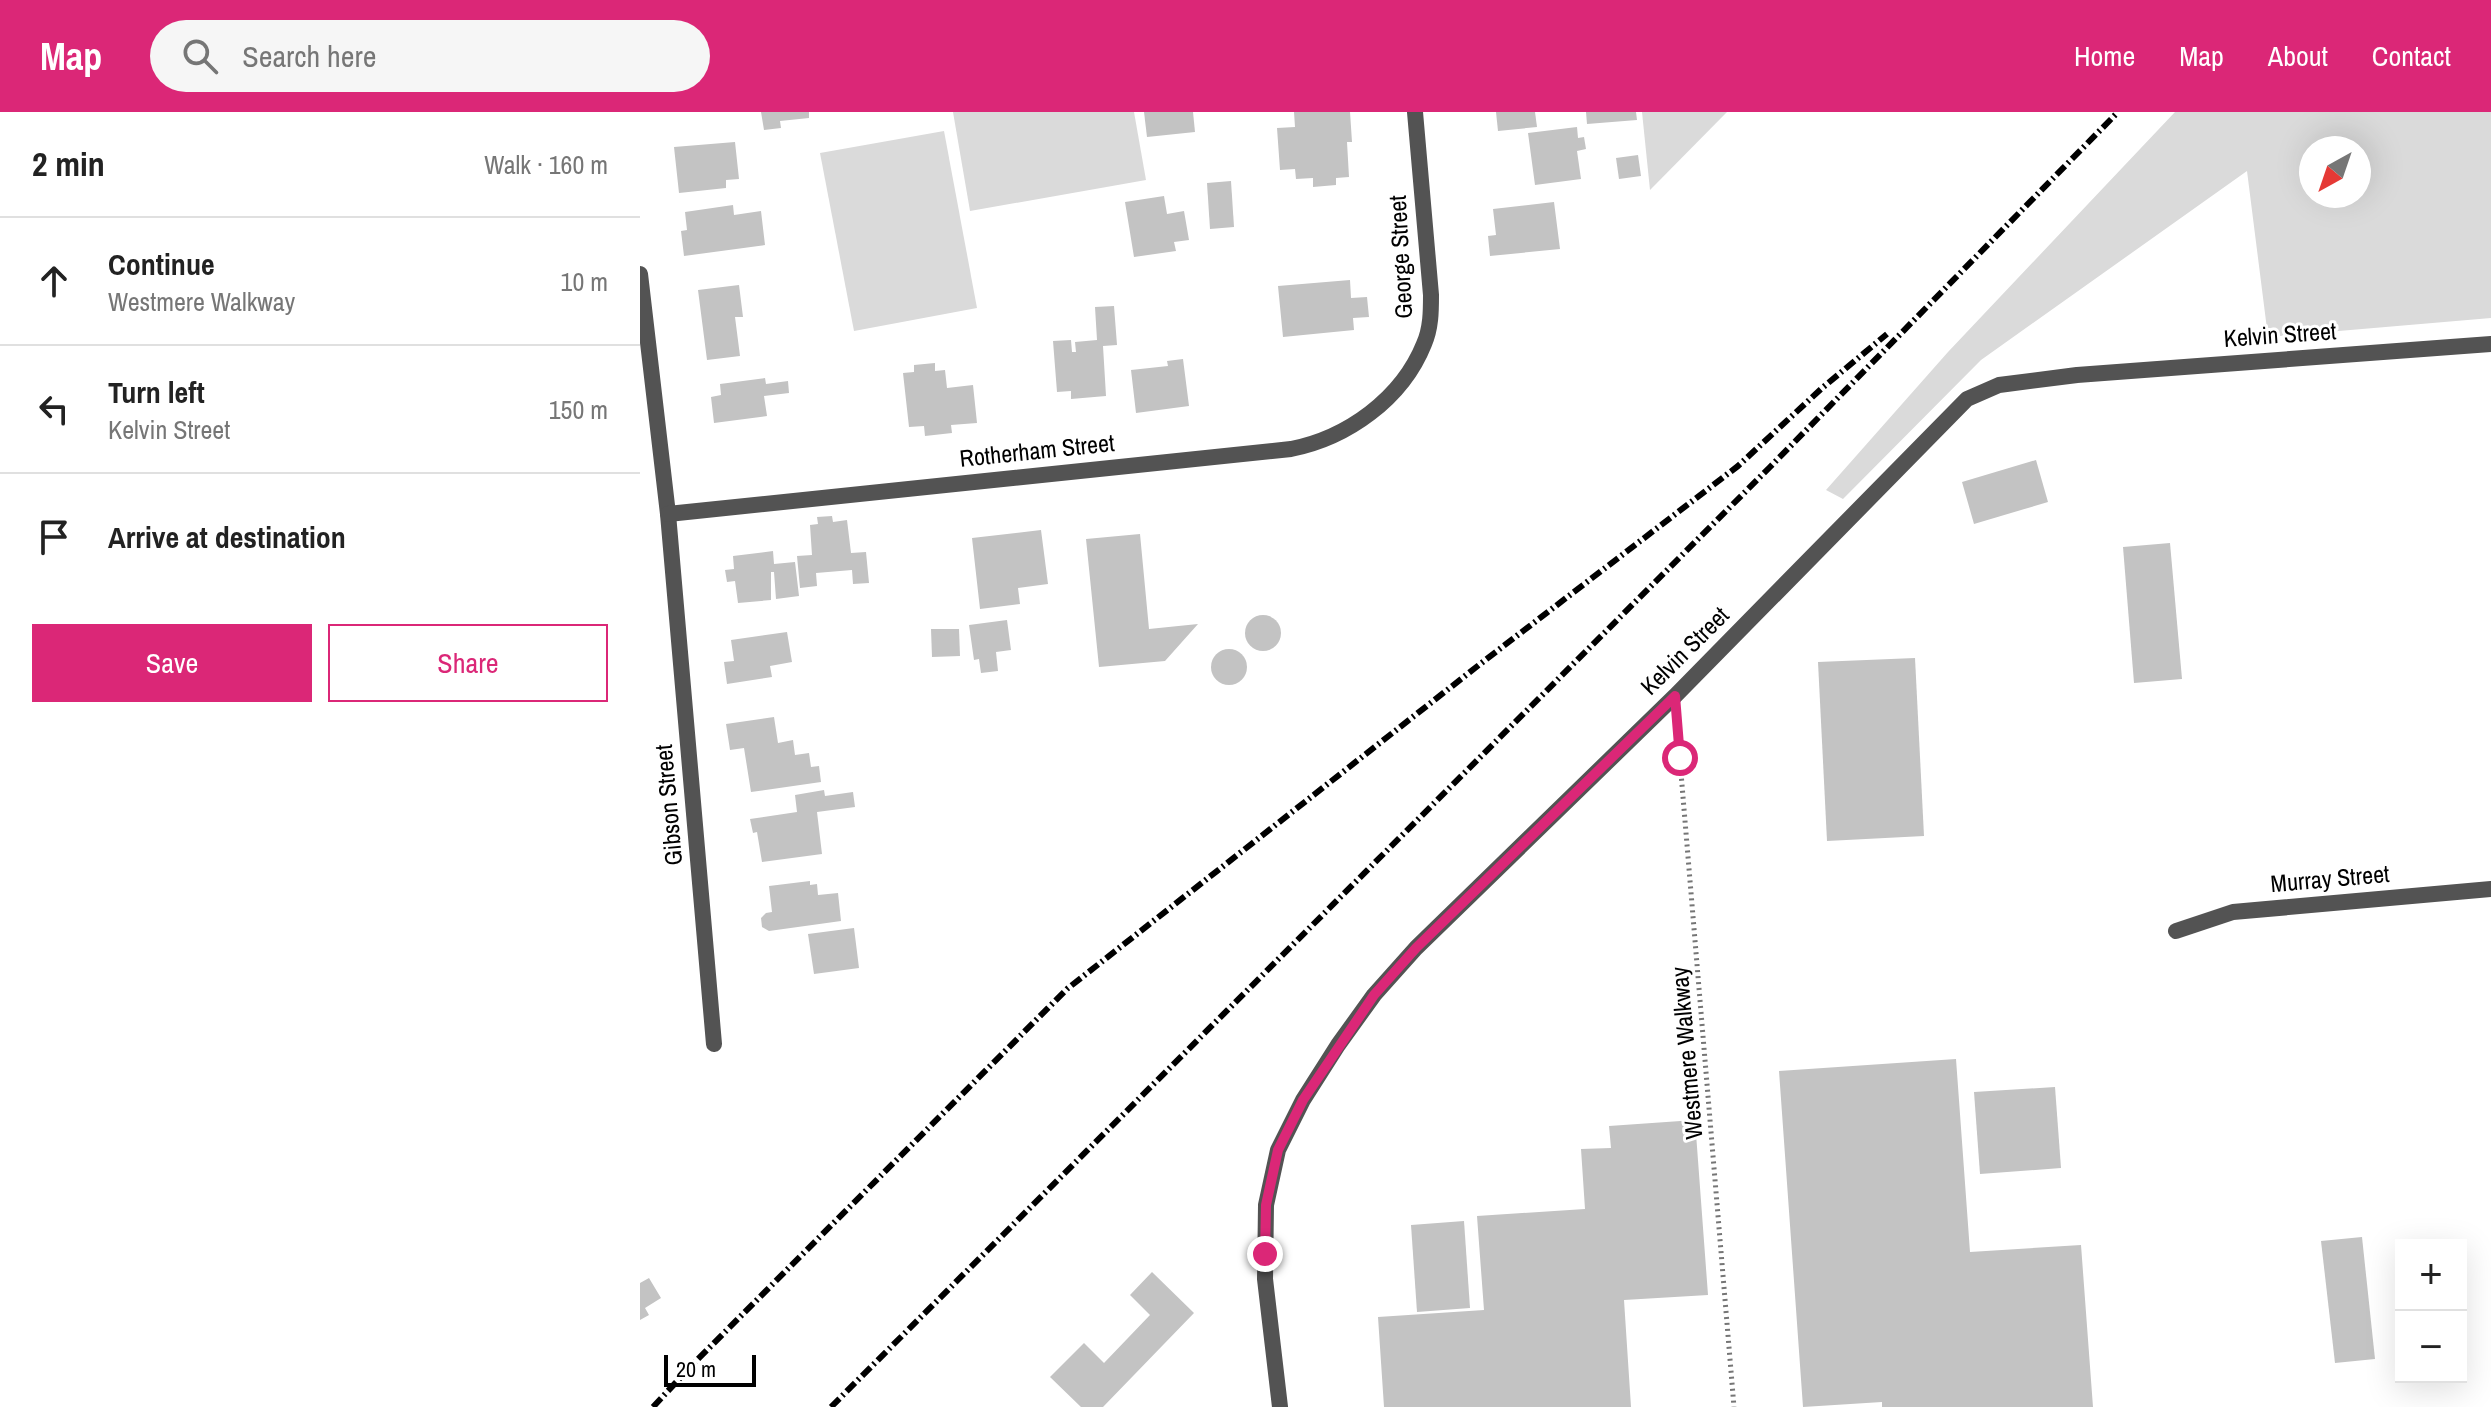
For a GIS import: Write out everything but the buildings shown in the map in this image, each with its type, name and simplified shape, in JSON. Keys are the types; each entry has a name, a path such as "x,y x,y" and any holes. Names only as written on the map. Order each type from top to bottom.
{"street":[{"name":"George Street","path":"1394,389 1424,344 1431,321 1415,112"},
{"name":"Gibson Street","path":"640,274 668,514 714,1044"},
{"name":"Kelvin Street","path":"1280,1407 1265,1279 1266,1205 1278,1150 1303,1100 1374,995 1416,948 1675,696 1967,399 2017,382 2077,375 2491,344"},
{"name":"Rotherham Street","path":"668,514 1291,449 1338,435 1380,405 1394,389"},
{"name":"Murray Street","path":"2176,931 2233,912 2491,889"}],"path":[{"name":"Westmere Walkway","path":"1675,696 1734,1407"}],"shaded area":[{"path":"953,112 1134,112 1146,180 970,211"},
{"path":"1642,112 1727,112 1650,190"},
{"path":"2175,112 2491,112 2491,318 2268,337 2247,171 1981,360 1843,499 1826,490 1948,352"},
{"path":"944,131 977,308 854,331 820,153"}],"railway":[{"path":"831,1407 1770,467 2118,112"},
{"path":"653,1407 1067,989 1738,466 1821,389 1887,334"}],"route":[{"path":"1265,1254 1266,1205 1278,1150 1303,1100 1374,995 1416,948 1675,696 1680,758"}]}
